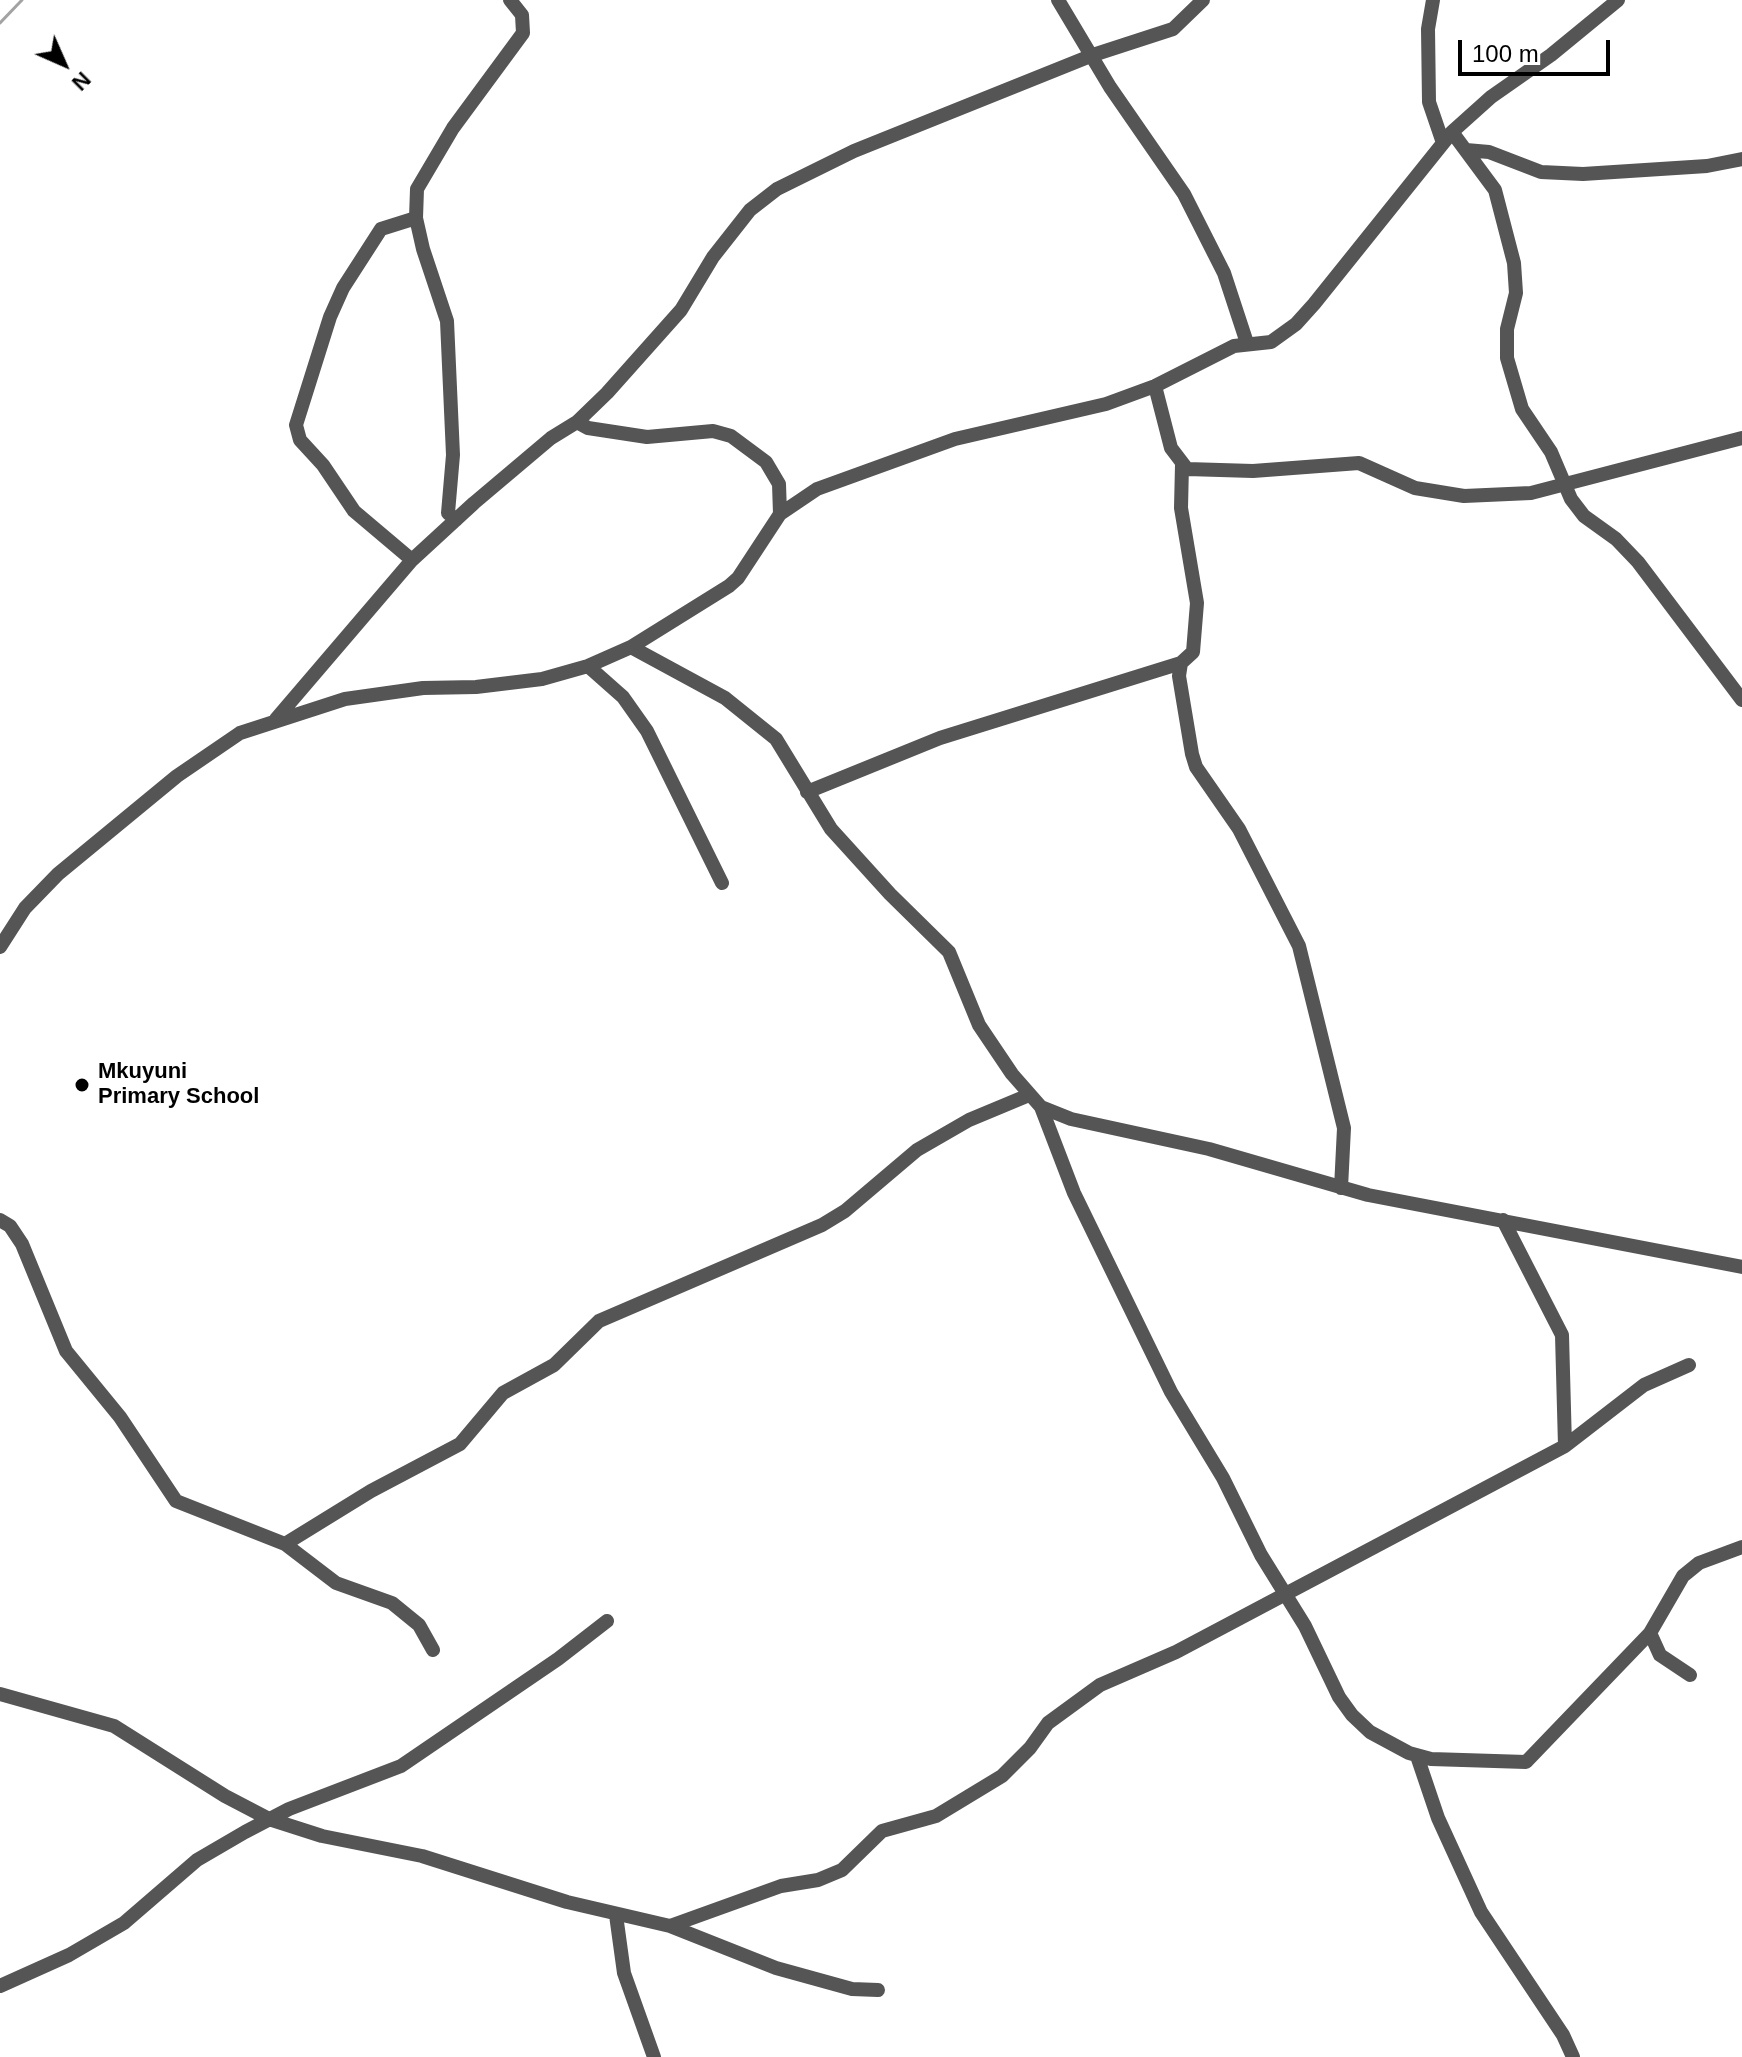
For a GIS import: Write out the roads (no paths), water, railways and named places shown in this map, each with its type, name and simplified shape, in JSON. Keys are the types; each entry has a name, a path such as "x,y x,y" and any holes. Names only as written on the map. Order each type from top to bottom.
{"street":[{"path":"456,520 448,513 453,455 447,321 427,268 416,218 417,189 431,162 523,33 525,23 510,0"},
{"path":"1058,0 1110,87 1184,194 1224,273 1247,343"},
{"path":"276,719 412,560 551,438 577,422 681,310 713,257 750,210 777,189 854,151 1093,55 1173,29 1203,0"},
{"path":"1433,0 1428,29 1429,102 1447,138 1466,150 1495,190 1514,263 1516,293 1506,342 1509,373 1522,409 1556,464 1562,485 1584,516 1638,562 1742,700"},
{"path":"0,947 25,908 58,874 220,744 276,719 345,699 423,688 476,687 542,679 588,666 631,647 738,578 780,514 817,489 955,439 1106,404 1155,386 1247,343 1271,342 1296,324 1447,138 1491,97 1551,55 1618,0"},
{"path":"1466,150 1489,152 1541,172 1583,174 1692,168 1742,159"},
{"path":"412,560 354,511 323,465 300,440 296,425 330,317 343,288 381,229 416,218"},
{"path":"1155,386 1171,448 1182,465 1192,471 1223,472 1359,463 1415,488 1464,496 1531,493 1742,438"},
{"path":"577,422 588,428 647,437 713,431 731,436 766,462 779,484 780,514"},
{"path":"807,792 940,738 1181,663 1193,652 1197,603 1181,508 1182,465"},
{"path":"631,647 725,698 761,724 785,751 807,792 851,852 949,952 979,1025 1041,1107 1071,1119 1196,1145 1341,1188 1742,1267"},
{"path":"1181,663 1179,676 1196,767 1239,829 1299,946 1344,1128 1341,1188"},
{"path":"588,666 623,697 647,731 722,883"},
{"path":"285,1544 371,1491 460,1444 503,1393 554,1365 599,1321 822,1225 845,1211 917,1150 969,1120 1029,1095"},
{"path":"1041,1107 1074,1193 1171,1392 1352,1715 1370,1732 1417,1756 1462,1763 1526,1762 1650,1633 1683,1576 1699,1563 1742,1547"},
{"path":"0,1220 10,1226 26,1253 66,1351 120,1417 176,1501 201,1514 285,1544 336,1583 392,1603 419,1625 433,1650"},
{"path":"1503,1220 1562,1335 1565,1446"},
{"path":"670,1926 781,1886 818,1880 842,1870 882,1831 936,1816 1002,1776 1030,1748 1048,1723 1100,1685 1176,1652 1285,1591 1565,1446 1644,1385 1689,1365"},
{"path":"0,1986 97,1940 146,1906 197,1860 269,1819 401,1766 558,1659 607,1621"},
{"path":"1650,1633 1660,1655 1690,1675"},
{"path":"0,1694 114,1726 225,1796 269,1819 322,1836 422,1856 616,1915 670,1926 776,1968 852,1989 878,1990"},
{"path":"1417,1756 1438,1818 1481,1912 1563,2035 1573,2057"},
{"path":"616,1915 624,1973 654,2057"}],"waterway":[{"path":"0,23 22,0"}],"place":[{"name":"Mkuyuni Primary School","path":"82,1085"}]}
